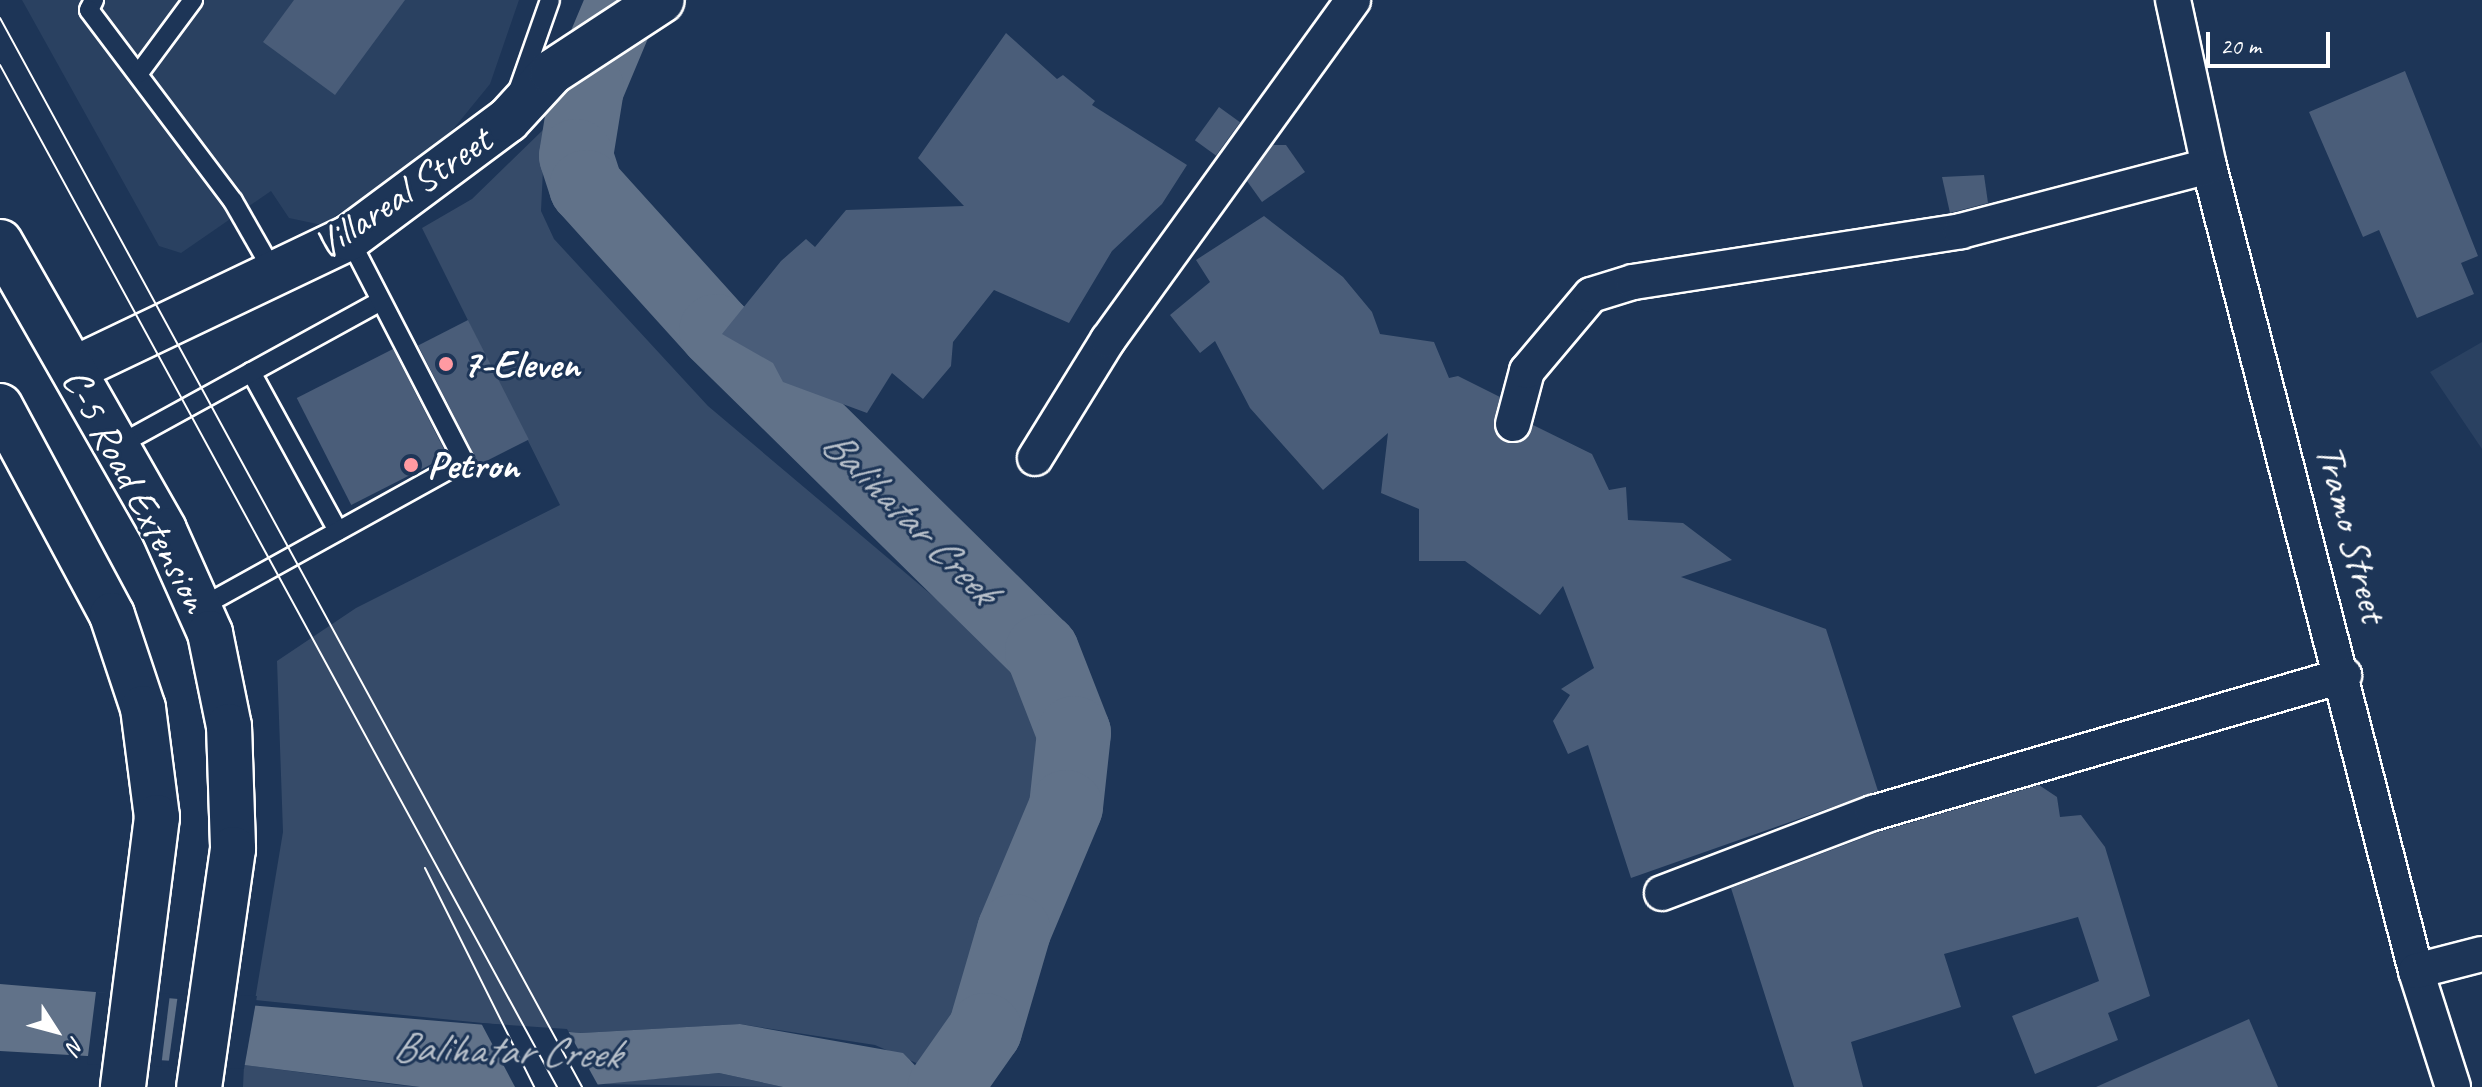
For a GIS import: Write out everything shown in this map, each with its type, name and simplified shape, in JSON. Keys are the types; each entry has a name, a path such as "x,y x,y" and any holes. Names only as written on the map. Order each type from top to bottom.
{"main road":[{"name":"Villareal Street","path":"74,369 349,238 508,120 552,72 662,0"},
{"name":"C-5 Road Extension","path":"0,242 117,446 201,607 229,726 233,849 199,1082"},
{"name":"C-5 Road Extension","path":"0,406 112,615 143,708 157,817 124,1081"}],"street":[{"path":"1035,458 1108,340 1353,0"},
{"name":"Tramo Street","path":"2173,0 2209,166 2344,675 2416,971 2453,1087"},
{"path":"1513,424 1527,371 1591,295 1633,282 1961,231 2209,166"},
{"path":"1662,893 1873,813 2344,675"},
{"path":"2416,971 2482,954"}],"lane":[{"path":"94,0 89,10 233,201 275,275"},
{"path":"139,73 193,0"},
{"path":"508,120 550,0"},
{"path":"201,607 464,461 349,238"},
{"path":"117,446 381,301"},
{"path":"251,372 338,531"}],"shaded area":[{"path":"22,0 519,0 490,84 437,149 322,225 289,218 271,191 181,253 159,246"},
{"path":"545,128 541,211 554,239 708,406 992,646 1026,679 1042,718 1045,758 972,985 951,1032 923,1066 875,1045 740,1024 581,1033 255,1000 283,832 277,661 356,608 560,505 422,228 472,199"},
{"path":"2482,342 2482,449 2430,372"},
{"path":"244,1065 398,1085 420,1087 243,1087"},
{"path":"719,1073 783,1087 598,1084"}],"water":[{"path":"0,984 581,1033 740,1024 903,1053 936,1087 783,1087 719,1073 572,1087 420,1087 244,1065 0,1051"}],"pier":[{"path":"96,992 170,994 161,1067 87,1064"},
{"path":"178,994 257,996 244,1069 168,1067"},
{"path":"481,1023 567,1029 599,1087 515,1087"}],"building":[{"path":"294,0 405,0 335,95 263,42"},
{"path":"1006,33 1057,79 1063,75 1095,101 1092,105 1187,165 1162,204 1112,251 1069,323 994,290 953,342 951,366 923,399 892,373 867,413 783,382 773,363 722,334 781,261 806,239 815,247 846,210 964,206 918,158"},
{"path":"2405,71 2478,256 2461,263 2474,294 2417,318 2379,230 2363,237 2309,112"},
{"path":"1219,107 1240,122 1216,155 1195,140"},
{"path":"1273,145 1286,145 1305,172 1262,202 1247,181"},
{"path":"1984,175 1988,203 1950,213 1942,177"},
{"path":"1264,216 1343,277 1372,312 1380,334 1434,342 1449,378 1458,376 1500,397 1494,420 1500,439 1519,443 1533,425 1592,454 1609,490 1626,487 1628,520 1683,523 1732,560 1681,577 1826,629 1878,791 1631,878 1588,745 1568,754 1553,721 1570,695 1561,689 1594,668 1563,586 1540,615 1465,561 1419,561 1419,509 1381,493 1388,433 1323,490 1250,408 1215,341 1200,353 1170,315 1210,282 1196,260"},
{"path":"468,320 529,439 479,465 418,345"},
{"path":"393,349 447,456 351,505 297,398"},
{"path":"2039,785 2057,797 2060,817 2081,815 2105,847 2150,996 2108,1013 2118,1040 2035,1074 2012,1016 2099,981 2078,917 1944,954 1961,1007 1851,1042 1863,1087 1794,1087 1731,888 1879,832"},
{"path":"2249,1019 2278,1087 2096,1087"}],"waterway":[{"name":"Balihatar Creek","path":"624,0 587,88 576,156 586,187 716,331 1042,651 1074,733 1066,807 1014,931 985,1030 945,1087"}],"tram line":[{"path":"0,18 582,1087"},
{"path":"0,65 557,1087"},
{"path":"425,868 534,1087"}],"place":[{"name":"7-Eleven","path":"446,364"},
{"name":"Petron","path":"411,465"}]}
